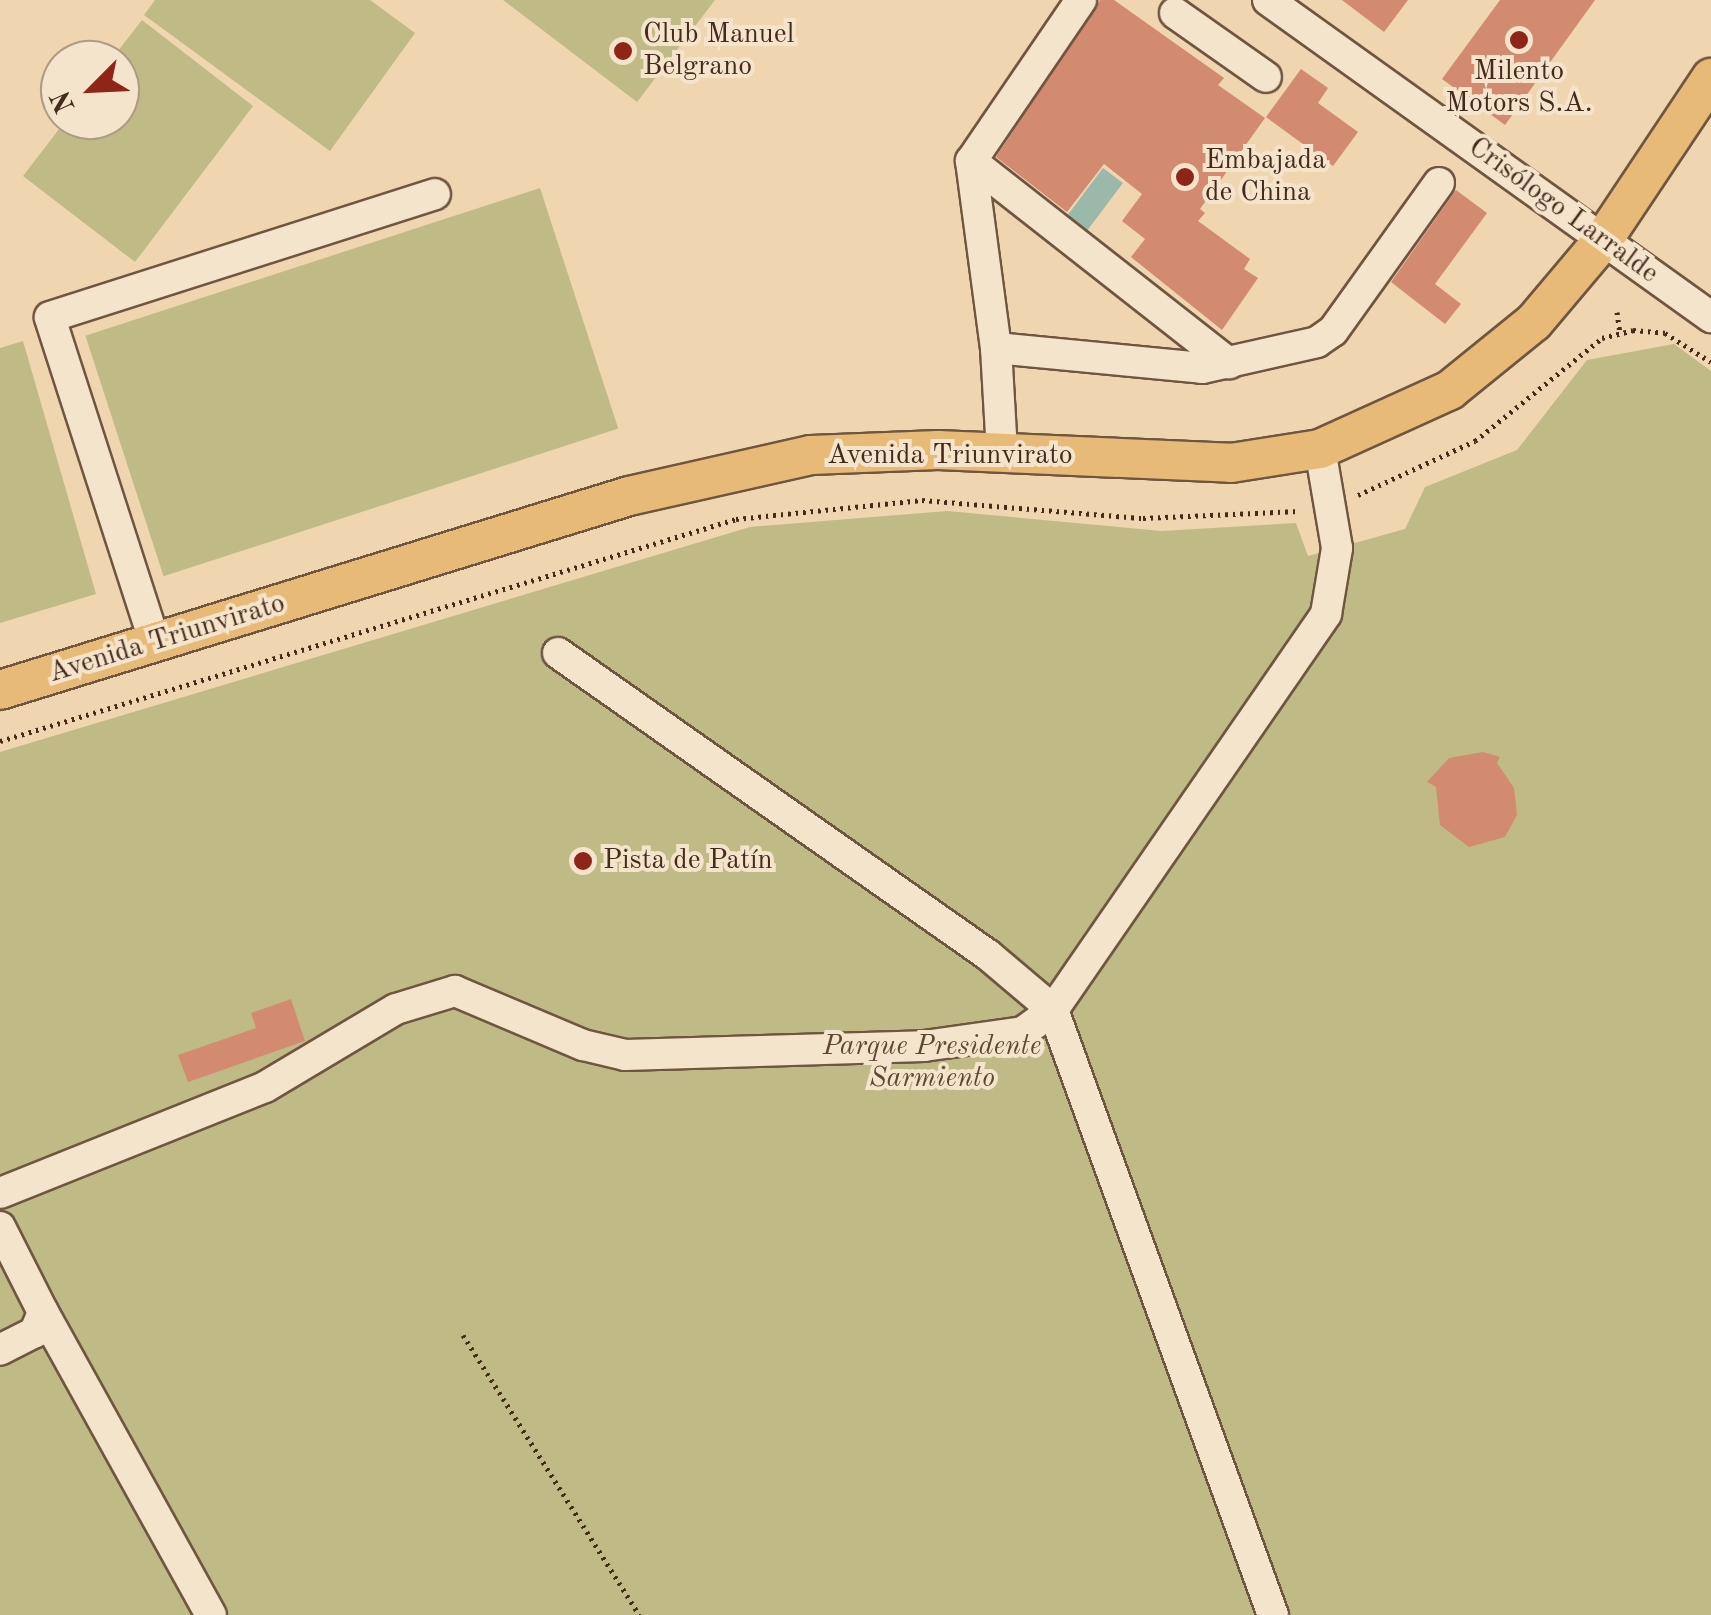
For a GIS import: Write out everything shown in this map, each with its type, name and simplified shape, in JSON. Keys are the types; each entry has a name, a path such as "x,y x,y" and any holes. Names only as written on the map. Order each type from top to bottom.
{"main road":[{"name":"Avenida Triunvirato","path":"0,690 738,469 874,450 1231,463 1320,449 1411,412 1492,360 1602,240 1711,78"}],"street":[{"path":"1002,453 996,348 970,161 1080,0"},
{"name":"Crisólogo Larralde","path":"1268,0 1711,317"},
{"path":"1170,4 1266,78"},
{"path":"970,161 1230,364"},
{"path":"996,348 1173,368 1230,364 1302,347 1332,331 1439,184"},
{"path":"155,644 50,317 434,194"},
{"path":"0,1193 265,1088 396,1009 455,992 584,1046 625,1055 924,1046 1023,1032 1053,1010 1326,614 1337,548 1320,449"},
{"path":"558,653 988,955 1053,1010 1273,1615"},
{"path":"0,1227 210,1615"},
{"path":"0,1350 35,1332 43,1312"}],"path":[{"path":"1617,312 1620,333"},
{"path":"0,741 736,519 922,500 1228,519 1331,503 1454,454 1517,411 1583,348 1620,333 1666,333 1711,362"},
{"path":"462,1335 639,1615"}],"green space":[{"path":"155,0 370,0 415,33 330,151 144,15"},
{"name":"Club Manuel Belgrano","path":"503,0 715,0 637,102"},
{"path":"142,20 253,106 135,262 23,176 51,140 140,140 140,40 126,40"},
{"path":"540,188 618,429 164,576 85,336"},
{"path":"23,341 96,594 0,623 0,348"},
{"name":"Parque Presidente Sarmiento","path":"1674,344 1711,371 1711,1615 0,1615 0,752 750,527 947,511 1162,531 1296,523 1308,556 1405,529 1425,487 1517,450 1587,360"}],"shaded area":[{"path":"1103,168 1123,183 1087,231 1067,216"}],"building":[{"path":"1100,0 1114,0 1224,78 1218,85 1265,118 1200,209 1205,213 1198,221 1250,259 1244,269 1258,278 1222,330 1131,257 1145,239 1122,221 1142,194 1104,164 1067,212 996,157"},
{"path":"1342,0 1408,0 1384,32"},
{"name":"Milento Motors S.A.","path":"1500,0 1595,0 1505,125 1442,79"},
{"path":"1301,69 1328,88 1318,103 1358,132 1333,166 1266,117"},
{"path":"1456,190 1487,213 1435,284 1461,304 1445,324 1391,282"},
{"path":"1483,752 1500,757 1497,763 1514,788 1517,815 1505,837 1469,847 1440,825 1436,787 1427,782 1449,758"},
{"path":"291,999 305,1041 188,1082 178,1055 256,1028 251,1013"}],"place":[{"name":"Milento Motors S.A.","path":"1519,40"},
{"name":"Club Manuel Belgrano","path":"623,51"},
{"name":"Embajada de China","path":"1185,177"},
{"name":"Pista de Patín","path":"583,861"}]}
